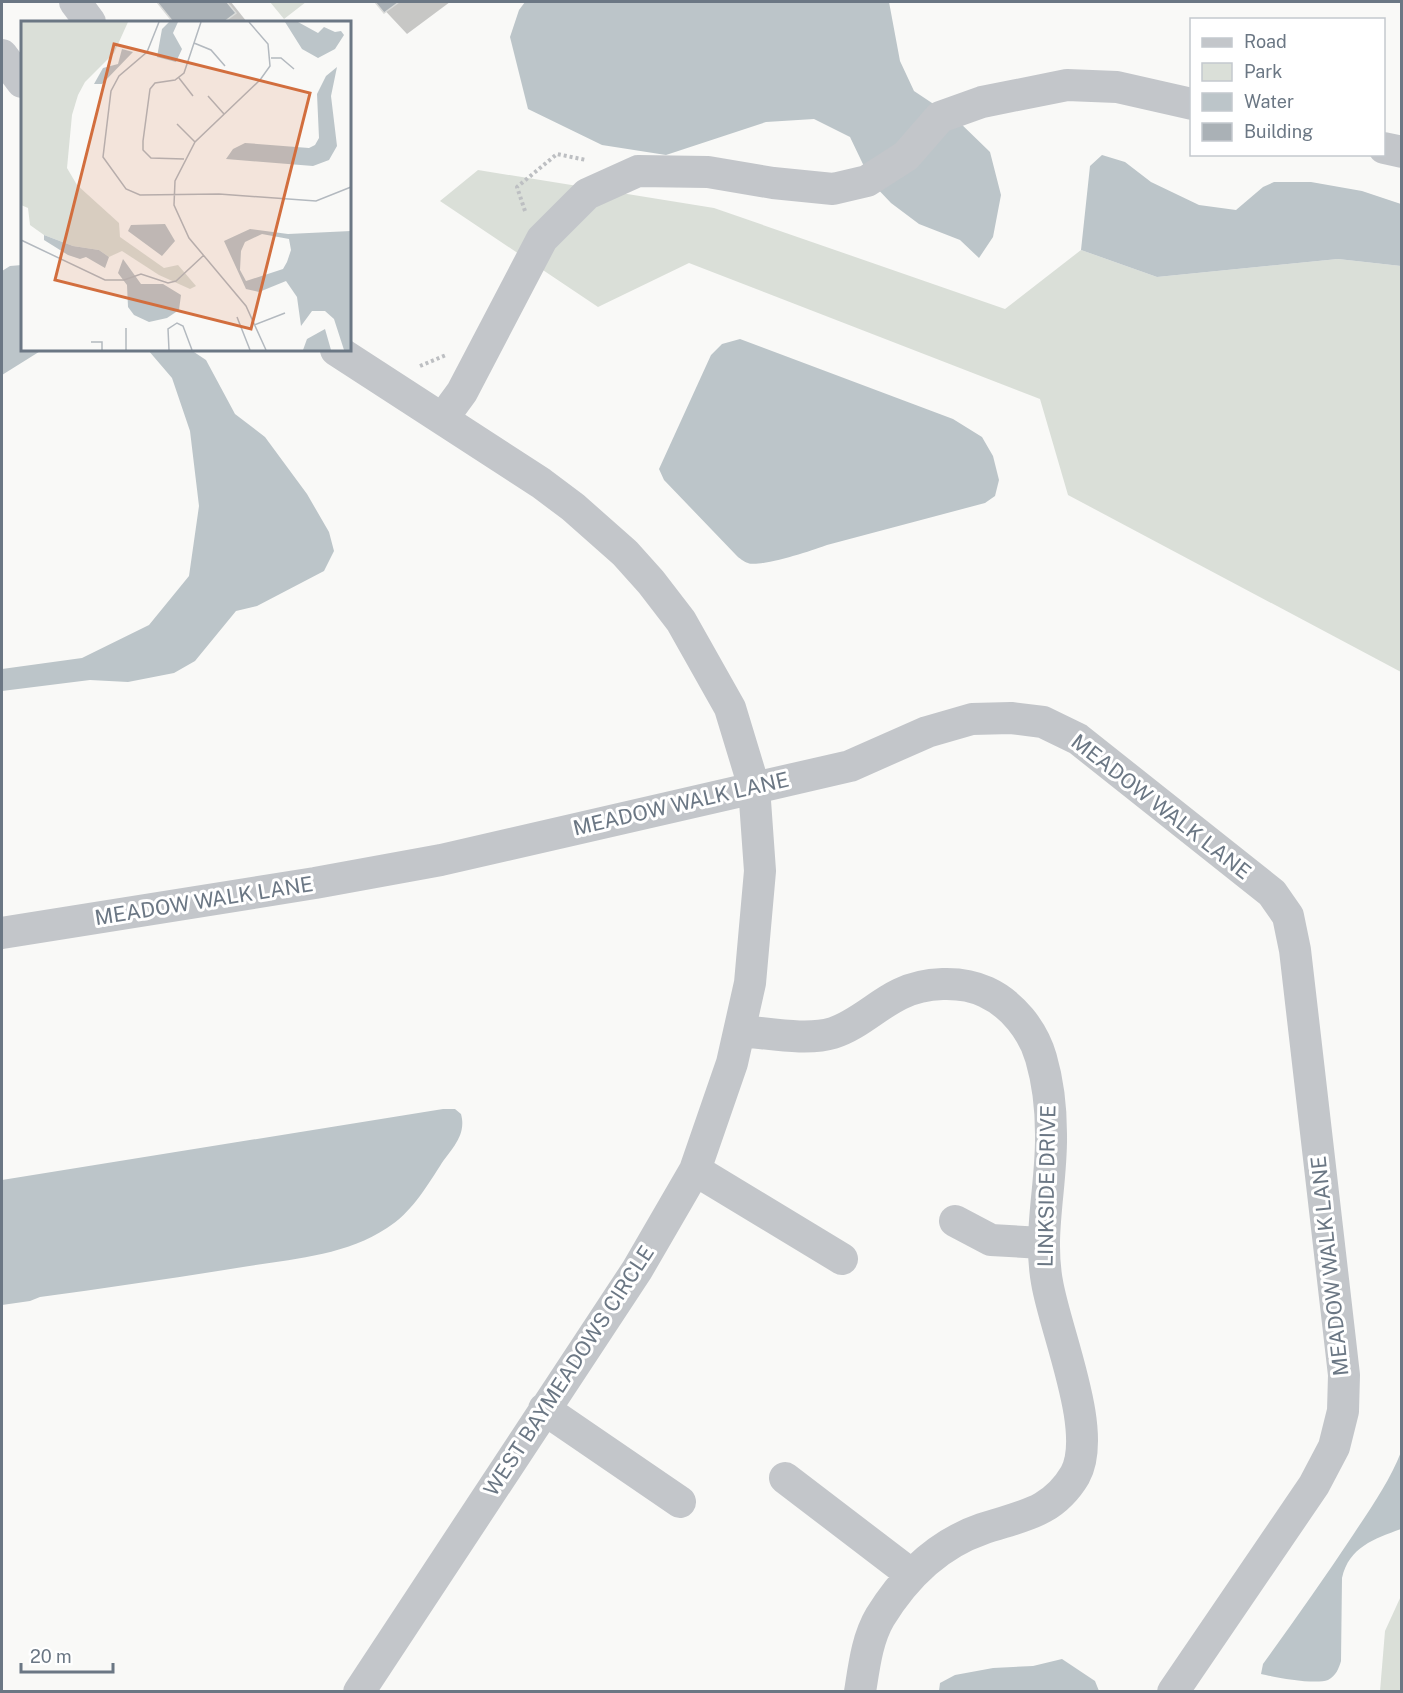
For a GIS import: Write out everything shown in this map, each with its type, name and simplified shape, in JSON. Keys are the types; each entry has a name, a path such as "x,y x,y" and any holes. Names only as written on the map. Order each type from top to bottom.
{"street":[{"path":"75,2 89,21"},
{"path":"2,55 21,81"},
{"path":"442,418 462,392 542,239 587,194 638,171 708,172 773,183 832,189 867,181 906,156 940,117 982,102 1067,85 1117,87 1190,104"},
{"path":"1385,148 1401,152"},
{"name":"WEST BAYMEADOWS CIRCLE","path":"338,351 518,466 573,507 625,553 651,582 681,621 730,708 754,787 760,871 750,983 740,1031 723,1093 695,1170 637,1270 359,1692"},
{"name":"MEADOW WALK LANE","path":"2,933 304,885 429,862 850,766 927,732 972,719 1011,718 1043,722 1078,739 1272,893 1288,916 1295,950 1344,1375 1343,1411 1334,1447 1314,1485 1185,1671 1173,1692"},
{"name":"LINKSIDE DRIVE","path":"740,1031 811,1036 833,1033 851,1025 901,993 931,985 960,984 985,991 1008,1006 1027,1027 1040,1055 1048,1090 1051,1136 1042,1243 1047,1283 1082,1419 1083,1449 1076,1474 1058,1497 1039,1511 982,1529 953,1542 931,1556 912,1575 879,1618 867,1653 860,1692"},
{"path":"695,1170 842,1259"},
{"path":"955,1221 991,1240 1042,1243"},
{"path":"544,1409 680,1502"},
{"path":"785,1478 912,1575"}],"green space":[{"path":"270,2 306,2 284,19"},
{"path":"478,170 714,208 1005,309 1081,250 1157,277 1338,259 1401,266 1401,672 1068,495 1040,399 689,263 598,307 440,201"},
{"path":"1401,1596 1401,1691 1380,1691 1385,1631"}],"water":[{"path":"525,2 889,2 900,61 914,91 956,119 990,152 1001,195 993,237 979,258 960,240 919,224 891,203 872,183 850,137 814,119 766,122 666,155 602,145 528,109 510,37 519,10"},
{"path":"1102,155 1125,162 1151,182 1199,205 1236,210 1263,187 1274,182 1311,182 1362,191 1401,204 1401,266 1338,259 1157,277 1081,250 1090,166"},
{"path":"21,265 21,351 40,351 2,375 2,271 10,266"},
{"path":"740,339 953,419 982,437 993,456 999,480 995,496 985,503 827,545 787,558 754,564 743,561 664,480 659,469 711,355 722,344"},
{"path":"149,351 192,351 206,360 235,414 265,437 307,494 329,532 334,551 324,571 257,606 236,611 195,661 174,673 128,682 90,680 2,691 2,669 82,658 149,625 189,576 199,506 190,431 172,378"},
{"path":"443,1109 455,1109 461,1114 462,1129 457,1142 423,1192 396,1222 354,1245 299,1259 40,1297 30,1301 2,1305 2,1180"},
{"path":"1401,1452 1401,1529 1364,1546 1345,1567 1342,1578 1341,1661 1337,1672 1328,1680 1314,1682 1261,1674 1263,1664 1373,1505"},
{"path":"1062,1659 1095,1681 1099,1691 939,1691 940,1683 955,1675 993,1668 1033,1666"}],"building":[{"path":"157,2 227,2 236,13 225,21 172,21"},
{"path":"375,2 399,2 384,13"}]}
